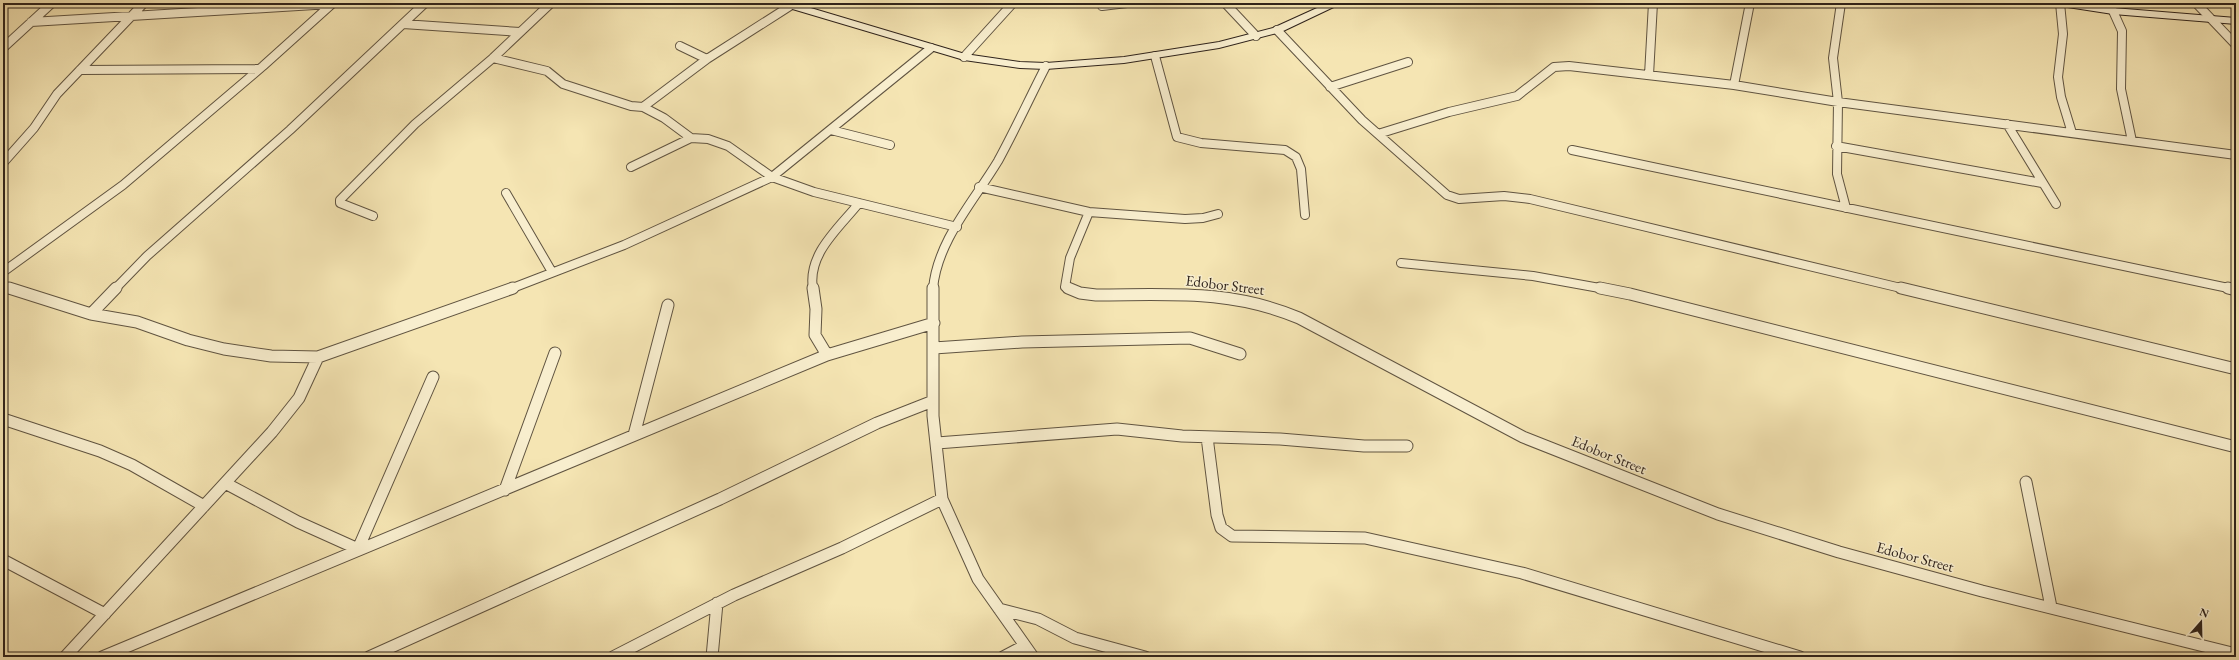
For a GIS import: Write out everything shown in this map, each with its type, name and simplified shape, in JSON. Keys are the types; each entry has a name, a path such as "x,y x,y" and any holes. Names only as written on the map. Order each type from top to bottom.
{"street":[{"path":"3,48 52,3"},
{"path":"3,163 34,128 57,94 144,3"},
{"path":"92,314 153,251 223,187 290,130 426,3"},
{"path":"373,216 340,203 340,200 415,124 493,58 551,3"},
{"path":"964,57 1013,3"},
{"path":"1102,6 1127,3"},
{"path":"1226,3 1256,36"},
{"path":"643,107 696,69 707,58 787,4 964,57 1020,65 1046,66 1155,56 1219,45 1277,30 1337,3"},
{"path":"1649,75 1653,3"},
{"path":"1734,85 1750,3"},
{"path":"1841,3 1833,58 1838,102 1836,146 1838,182 1846,208"},
{"path":"2072,133 2061,97 2058,77 2063,34 2061,3 2113,11 2236,21"},
{"path":"2196,3 2213,18 2236,45"},
{"path":"31,22 332,4"},
{"path":"3,272 123,185 259,69 332,4"},
{"path":"2113,11 2124,43 2121,90 2123,106 2132,141"},
{"path":"403,24 520,32"},
{"path":"1277,30 1330,87 1378,134 1439,189 1454,198 1504,196 1537,200 2236,369"},
{"path":"680,46 707,58"},
{"path":"3,286 17,292 92,314 137,322 188,340 224,349 271,356 318,357 470,305 624,245 772,176 931,48"},
{"path":"1155,56 1177,137 1201,143 1270,150 1285,150 1290,153 1296,157 1300,169 1305,215"},
{"path":"493,58 547,71 563,84 631,106 643,107 664,118 691,138 708,140 728,146 772,176 814,192 957,227"},
{"path":"1330,87 1408,62"},
{"path":"1033,657 978,579 942,499 937,466 937,443 933,401 934,324 932,295 934,273 949,238 998,160 1046,66"},
{"path":"1378,134 1449,112 1517,96 1554,67 1569,66 1734,85 1838,102 2236,155"},
{"path":"80,70 259,69"},
{"path":"2007,124 2056,204"},
{"path":"831,130 890,145"},
{"path":"631,167 691,138"},
{"path":"1836,146 2042,183"},
{"path":"1572,150 2236,290"},
{"path":"980,187 1089,212 1185,219 1203,218 1218,214"},
{"path":"506,194 552,272"},
{"path":"827,355 815,335 816,309 811,277 813,266 819,253 859,203"},
{"name":"Edobor Street","path":"1089,212 1075,244 1065,279 1065,287 1071,291 1097,294 1200,294 1238,299 1273,307 1300,317 1321,331 1523,437 1711,512 1846,554 1982,591 2051,606 2236,654"},
{"path":"1401,263 1533,276 1630,294 2236,448"},
{"path":"634,435 668,306"},
{"path":"102,657 358,549 505,490 827,355 934,324"},
{"path":"934,348 1022,342 1190,338 1240,354"},
{"path":"505,490 555,353"},
{"path":"65,657 225,483 299,398 318,357"},
{"path":"358,549 433,376"},
{"path":"369,657 720,499 877,423 933,401"},
{"path":"6,420 100,451 132,465 204,506"},
{"path":"937,443 1117,429 1182,436 1280,439 1364,446 1407,446"},
{"path":"1207,436 1217,515 1221,528 1232,536 1373,540 1522,574 1800,657"},
{"path":"2026,482 2051,606"},
{"path":"225,483 298,522 358,549"},
{"path":"613,657 717,603 842,548 942,499"},
{"path":"3,560 105,614"},
{"path":"712,657 717,603"},
{"path":"999,609 1038,620 1075,638 1145,657"},
{"path":"1004,657 1024,646"}]}
